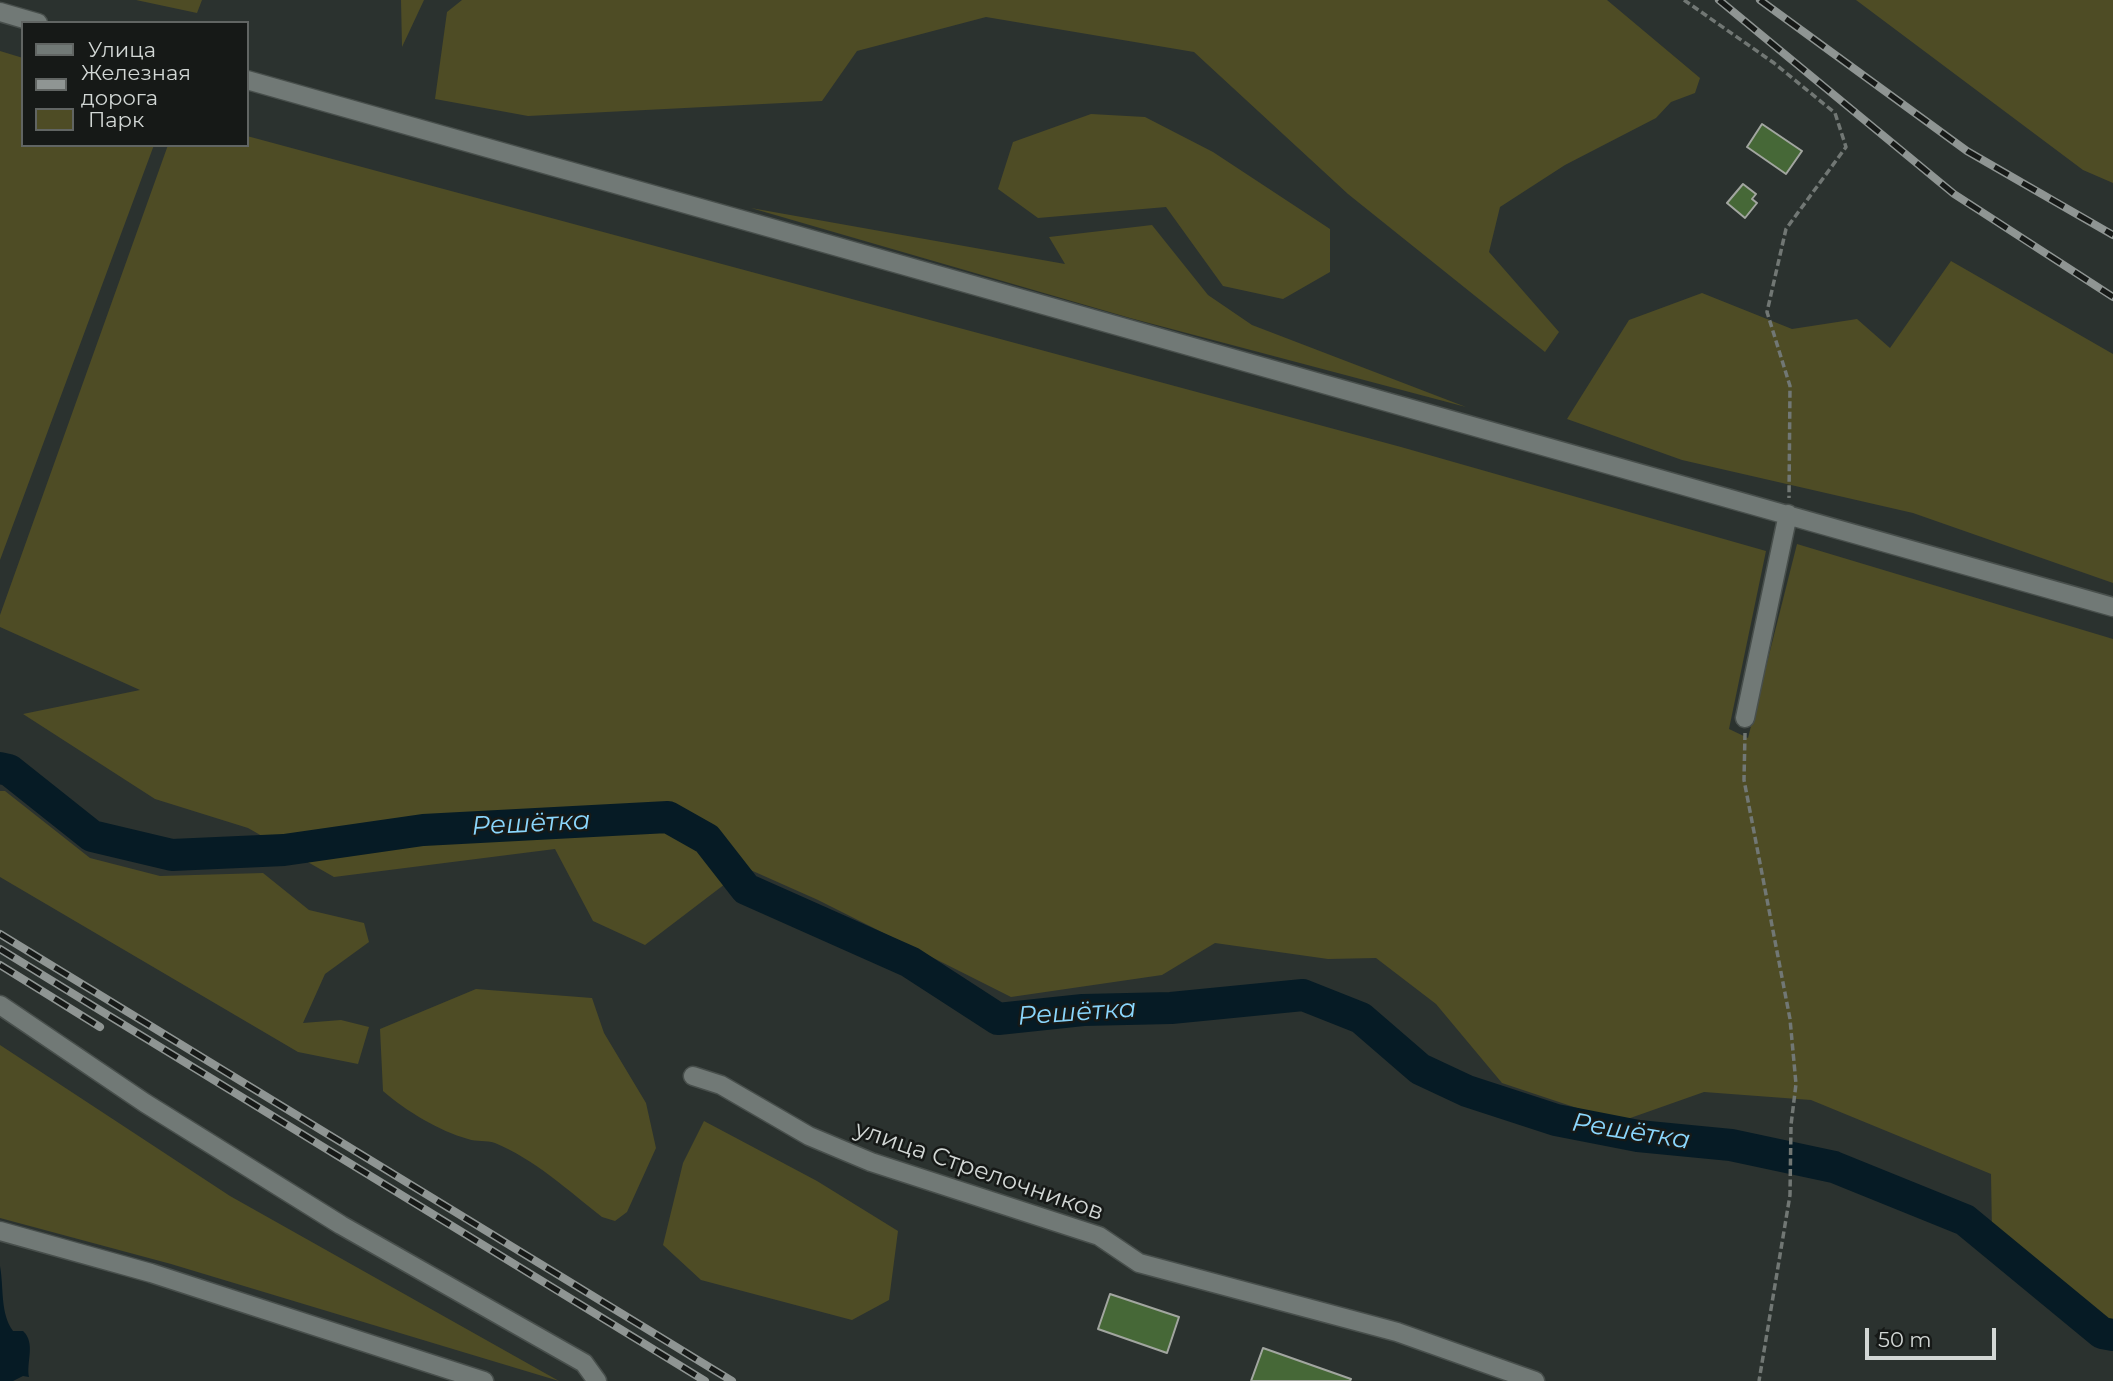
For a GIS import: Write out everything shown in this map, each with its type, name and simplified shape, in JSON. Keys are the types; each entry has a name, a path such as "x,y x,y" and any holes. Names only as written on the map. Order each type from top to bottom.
{"street":[{"path":"0,12 31,21"},
{"path":"248,80 2113,607"},
{"path":"1745,718 1788,514"},
{"path":"0,1005 145,1103 341,1225 584,1363 597,1381"},
{"name":"улица Стрелочников","path":"693,1076 721,1085 809,1136 871,1162 1099,1236 1139,1263 1396,1332 1535,1381"},
{"path":"0,1231 151,1273 484,1381"}],"path":[{"path":"1684,0 1774,63 1835,113 1846,147 1786,229 1767,312 1790,386 1788,514"},
{"path":"1745,718 1744,780 1790,1019 1796,1084 1791,1125 1790,1195 1759,1381"}],"green space":[{"path":"136,0 202,0 197,13"},
{"path":"401,0 424,0 402,47"},
{"path":"462,0 1607,0 1700,78 1695,93 1671,102 1656,118 1565,165 1500,207 1489,252 1559,332 1545,352 1348,194 1194,52 986,17 857,51 822,101 528,116 435,99 447,12"},
{"path":"1856,0 2113,0 2113,183 2083,170"},
{"path":"0,51 21,57 21,147 153,147 0,560"},
{"path":"1091,114 1145,117 1213,152 1330,229 1330,272 1283,299 1223,286 1166,207 1038,218 998,189 1013,142"},
{"path":"248,136 1401,447 1766,551 1729,729 1748,738 1797,544 2113,639 2113,1330 1992,1233 1991,1174 1811,1100 1704,1092 1619,1122 1502,1083 1436,1004 1376,958 1328,959 1215,943 1162,975 1011,997 818,900 746,868 645,945 593,921 555,849 334,877 248,828 155,799 23,714 140,690 0,627 0,615 167,147 248,147"},
{"path":"751,208 1065,264 1049,237 1152,225 1208,295 1252,325 1466,407 1130,318"},
{"path":"1951,261 2113,354 2113,583 1913,513 1682,460 1567,419 1629,320 1702,293 1792,329 1857,319 1890,348"},
{"path":"0,791 5,791 90,858 160,876 263,873 309,910 364,923 369,942 325,974 303,1023 341,1020 369,1027 358,1064 298,1052 0,877"},
{"path":"476,989 592,998 604,1033 646,1103 656,1148 627,1212 615,1221 602,1217 524,1158 495,1143 471,1140 434,1126 383,1091 380,1029"},
{"path":"0,1045 230,1196 559,1381 171,1264 0,1218"},
{"path":"704,1121 817,1181 898,1231 889,1300 852,1320 701,1280 663,1245 683,1163"}],"water":[{"path":"0,1266 6,1316 13,1331 23,1331 27,1336 30,1347 29,1377 23,1376 13,1381 0,1381"}],"building":[{"path":"1762,124 1802,151 1786,174 1747,147"},
{"path":"1743,184 1756,194 1752,199 1757,203 1745,218 1727,203"},
{"path":"1110,1294 1179,1317 1167,1353 1098,1329"},
{"path":"1263,1348 1351,1379 1251,1381"}],"waterway":[{"name":"Решётка","path":"0,768 9,770 92,836 172,855 284,850 423,830 668,817 707,839 746,889 910,962 998,1019 1083,1010 1171,1008 1303,995 1361,1018 1420,1069 1467,1091 1556,1120 1638,1136 1731,1145 1834,1167 1965,1220 2102,1333 2113,1335"}],"railway":[{"path":"1719,0 1954,194 2113,297"},
{"path":"1760,0 1967,151 2113,235"},
{"path":"0,934 732,1381"},
{"path":"0,949 705,1381"},
{"path":"0,965 100,1027"}]}
